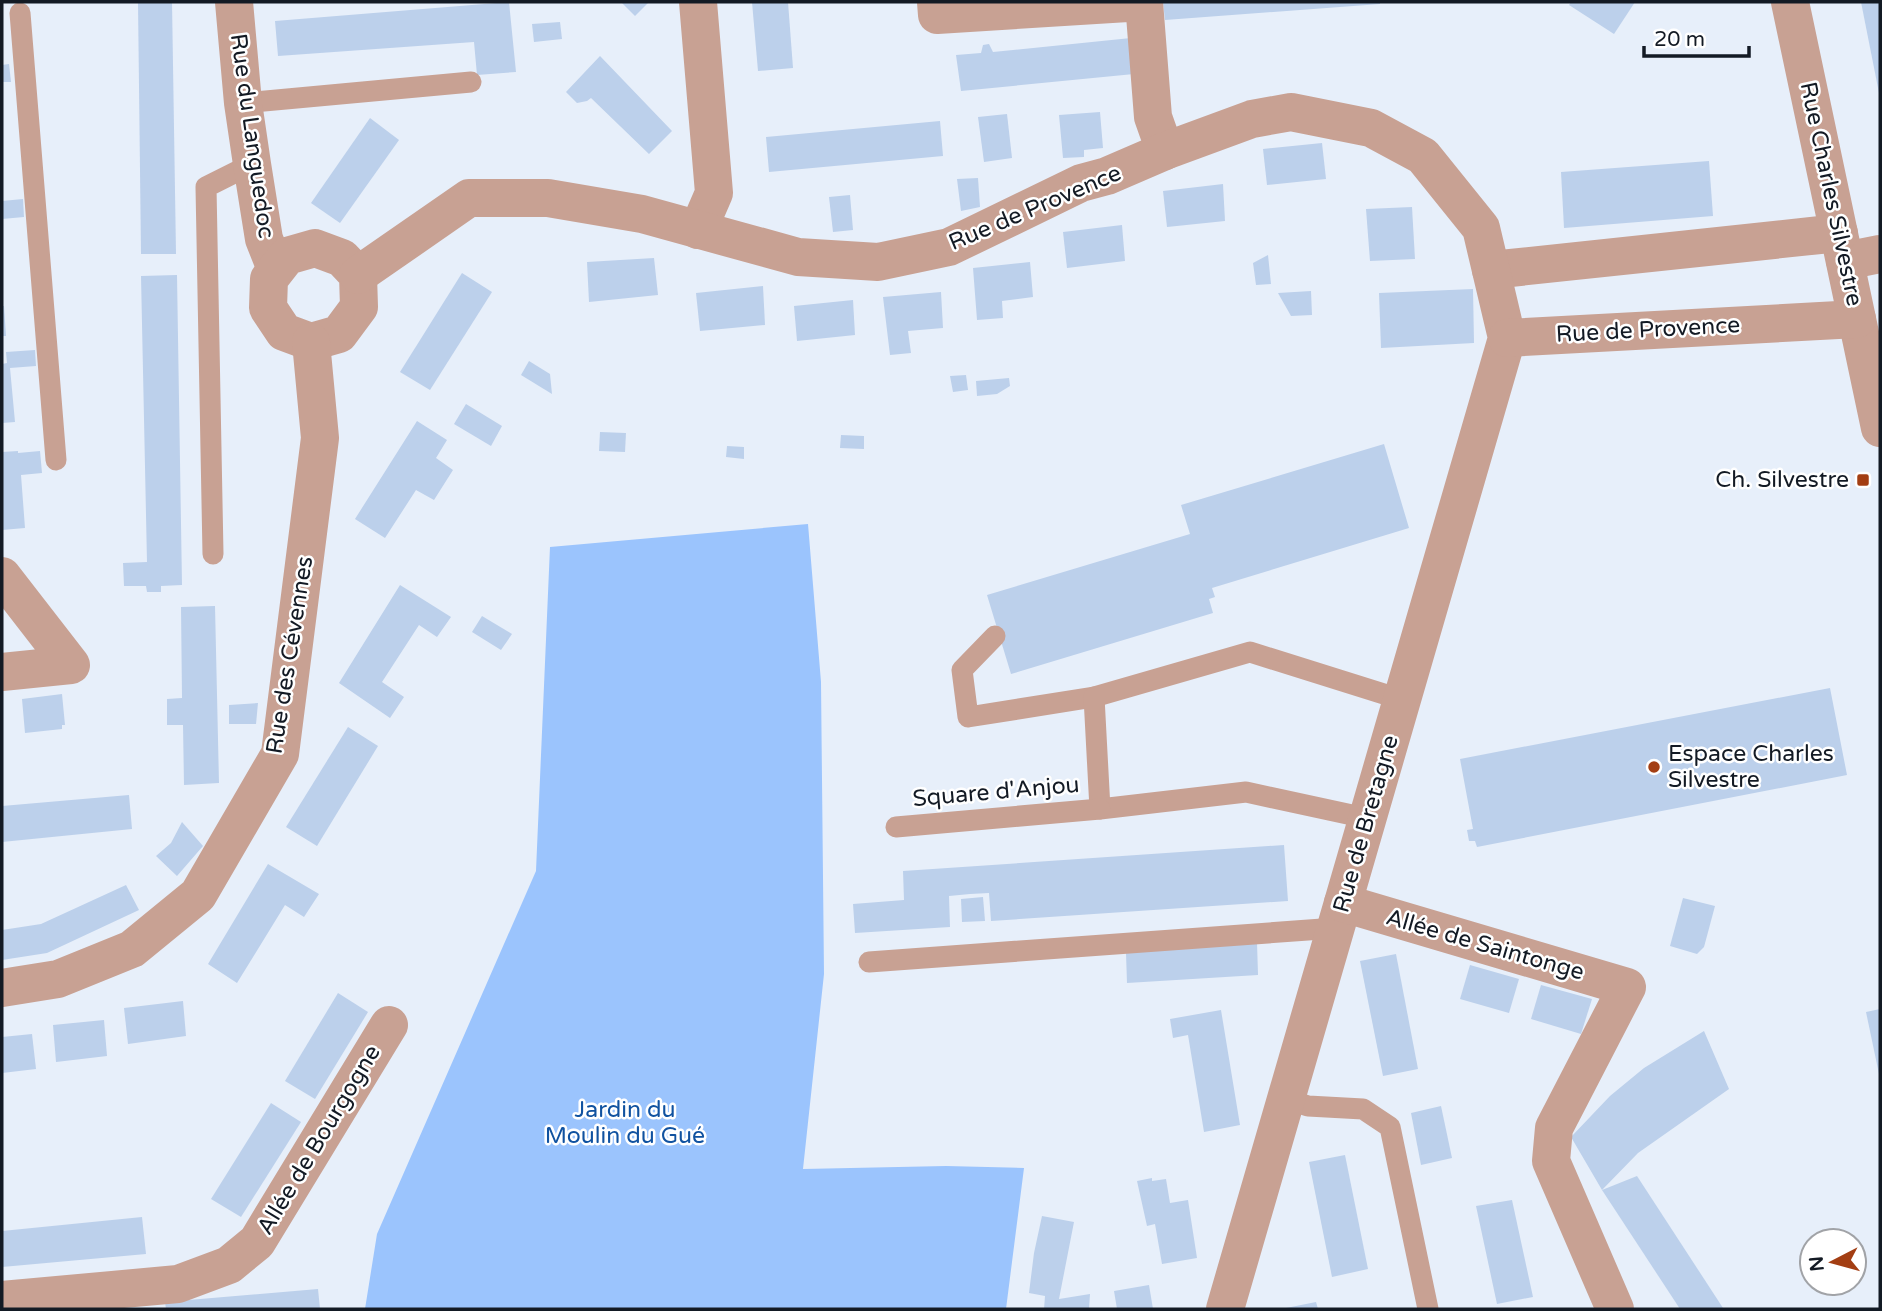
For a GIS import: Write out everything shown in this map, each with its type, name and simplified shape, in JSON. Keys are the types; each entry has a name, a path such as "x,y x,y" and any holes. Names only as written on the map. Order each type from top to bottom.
{"street":[{"name":"Rue du Languedoc","path":"234,2 243,103 252,163 264,239 276,270"},
{"path":"698,2 714,193 698,230"},
{"path":"936,2 937,15 1144,2 1153,117 1165,151"},
{"name":"Rue Charles Silvestre","path":"1790,2 1855,249 1857,319 1880,428"},
{"name":"Rue de Provence","path":"358,275 469,198 548,198 642,214 798,257 877,262 949,247 1081,183 1107,176 1252,119 1291,112 1371,128 1423,156 1480,228 1507,338 1857,319"},
{"path":"315,248 342,258 358,275 359,307 339,334 311,342 284,332 268,308 269,279 287,256 315,248"},
{"path":"1491,270 1855,249"},
{"name":"Rue de Bretagne","path":"1225,1309 1507,338"},
{"name":"Rue des Cévennes","path":"2,988 58,979 132,948 198,895 280,754 320,438 311,342"},
{"path":"2,576 71,665 2,672"},
{"name":"Allée de Saintonge","path":"1340,916 1627,987 1554,1128 1551,1161 1615,1309"},
{"name":"Allée de Bourgogne","path":"2,1300 178,1284 229,1265 257,1242 389,1025"}],"lane":[{"path":"13,10 56,460"},
{"path":"243,103 471,82"},
{"path":"213,554 206,187 252,163"},
{"path":"995,635 962,670 968,717 1094,697 1250,652 1402,699"},
{"name":"Square d'Anjou","path":"1094,697 1100,809"},
{"name":"Square d'Anjou","path":"895,827 1100,809 1246,792 1366,818"},
{"path":"869,961 1340,916"},
{"path":"1286,1099 1308,1106 1363,1109 1390,1127 1428,1309"}],"green space":[{"name":"Jardin du Moulin du Gué","path":"808,524 821,682 824,974 803,1169 946,1166 1024,1168 1006,1309 365,1309 377,1234 536,871 550,547"}],"building":[{"path":"138,2 172,2 176,254 141,254"},
{"path":"509,2 516,72 477,75 474,42 278,56 275,21"},
{"path":"621,2 649,2 635,16"},
{"path":"752,2 788,2 793,68 758,71"},
{"path":"1163,2 1380,2 1380,4 1165,20"},
{"path":"1571,2 1635,2 1614,34 1569,5"},
{"path":"1861,2 1880,2 1880,93 1879,93"},
{"path":"560,22 562,39 534,42 532,24"},
{"path":"1131,38 1134,74 961,91 956,55 981,53 983,45 989,44 993,52"},
{"path":"600,56 672,131 649,154 591,98 577,103 566,92"},
{"path":"9,64 11,82 2,82 2,65"},
{"path":"1100,112 1103,148 1084,150 1084,157 1063,158 1059,115"},
{"path":"1007,114 1012,158 984,162 978,117"},
{"path":"370,118 399,140 340,223 311,203"},
{"path":"940,121 943,156 769,172 766,137"},
{"path":"1322,143 1326,179 1267,185 1263,149"},
{"path":"1709,161 1713,216 1564,228 1561,172"},
{"path":"978,178 980,207 961,211 957,179"},
{"path":"1223,184 1225,221 1167,227 1163,191"},
{"path":"850,195 853,230 833,232 829,197"},
{"path":"23,199 24,217 2,219 2,201"},
{"path":"1412,207 1415,259 1370,261 1366,209"},
{"path":"1122,225 1125,261 1067,268 1063,232"},
{"path":"1268,255 1271,284 1256,285 1253,263"},
{"path":"654,258 658,295 589,302 587,262"},
{"path":"1030,262 1033,297 1002,301 1003,318 977,320 973,268"},
{"path":"462,273 492,292 430,390 400,372"},
{"path":"177,275 182,585 161,586 161,592 147,592 146,586 124,586 123,563 147,562 141,276"},
{"path":"763,286 765,325 700,331 696,293"},
{"path":"1473,289 1474,343 1381,348 1379,293"},
{"path":"1311,291 1312,315 1291,316 1278,293"},
{"path":"941,292 943,328 908,331 911,353 890,355 883,297"},
{"path":"853,300 855,335 797,341 794,306"},
{"path":"4,306 6,336 2,336"},
{"path":"35,350 36,366 10,368 15,422 2,423 2,364 7,363 6,352"},
{"path":"529,361 550,374 552,394 521,375"},
{"path":"966,375 968,390 953,392 950,376"},
{"path":"1009,378 1010,386 997,394 977,396 976,381"},
{"path":"466,404 502,426 491,446 454,424"},
{"path":"417,421 447,440 436,458 453,470 434,500 416,490 385,538 355,519"},
{"path":"600,432 626,433 625,452 599,451"},
{"path":"841,435 864,436 864,449 840,448"},
{"path":"1384,444 1409,528 1212,588 1215,597 1209,599 1213,613 1011,674 987,595 1190,534 1181,505"},
{"path":"727,446 744,447 744,459 726,457"},
{"path":"40,451 42,473 21,475 25,528 2,530 2,452"},
{"path":"400,585 451,617 437,637 419,625 382,682 404,697 390,718 339,683"},
{"path":"215,606 219,783 184,785 183,725 167,725 167,699 182,698 181,607"},
{"path":"482,616 512,634 501,650 472,632"},
{"name":"Espace Charles Silvestre","path":"1830,688 1847,775 1477,847 1475,841 1469,841 1467,830 1473,829 1460,759"},
{"path":"62,694 65,725 62,725 62,729 25,733 22,699"},
{"path":"258,703 256,724 229,724 229,705"},
{"path":"348,727 378,746 317,846 286,827"},
{"path":"129,795 132,829 2,842 2,806"},
{"path":"182,822 203,846 177,876 156,856 171,843"},
{"path":"1284,845 1288,901 991,921 989,893 970,894 949,896 950,927 855,933 853,904 904,900 903,871"},
{"path":"268,864 319,894 304,917 285,905 237,983 208,964"},
{"path":"126,885 139,910 47,953 2,960 2,930 41,924"},
{"path":"983,897 985,921 962,922 961,899"},
{"path":"1683,898 1715,906 1704,947 1697,954 1670,946"},
{"path":"1257,943 1258,975 1127,983 1126,953"},
{"path":"1396,954 1418,1069 1383,1076 1360,961"},
{"path":"1470,965 1519,979 1509,1013 1460,999"},
{"path":"1541,985 1592,999 1581,1034 1531,1019"},
{"path":"338,993 368,1012 315,1099 285,1081"},
{"path":"183,1001 186,1036 128,1044 124,1008"},
{"path":"1880,1009 1880,1074 1879,1074 1866,1012"},
{"path":"1221,1010 1240,1125 1204,1132 1188,1035 1173,1038 1170,1019"},
{"path":"104,1020 107,1056 56,1062 53,1025"},
{"path":"1704,1031 1729,1089 1638,1153 1602,1190 1571,1137 1610,1096 1644,1068"},
{"path":"32,1034 36,1069 2,1073 2,1037"},
{"path":"271,1103 301,1122 241,1217 211,1199"},
{"path":"1441,1106 1452,1158 1421,1165 1411,1113"},
{"path":"1345,1155 1368,1269 1332,1277 1309,1162"},
{"path":"1637,1176 1723,1308 1680,1309 1602,1190"},
{"path":"1152,1178 1152,1181 1166,1179 1170,1203 1188,1200 1197,1258 1162,1264 1155,1224 1147,1226 1137,1181"},
{"path":"1512,1200 1533,1297 1497,1304 1476,1206"},
{"path":"1042,1216 1074,1222 1059,1299 1090,1294 1089,1309 1044,1309 1045,1296 1029,1293"},
{"path":"142,1217 146,1254 2,1267 2,1231"},
{"path":"1149,1285 1153,1309 1117,1309 1114,1291"},
{"path":"318,1289 320,1309 166,1309 165,1302"},
{"path":"1316,1302 1318,1309 1286,1308"}],"place":[{"name":"Ch. Silvestre","path":"1863,480"},
{"name":"Espace Charles Silvestre","path":"1654,767"}]}
